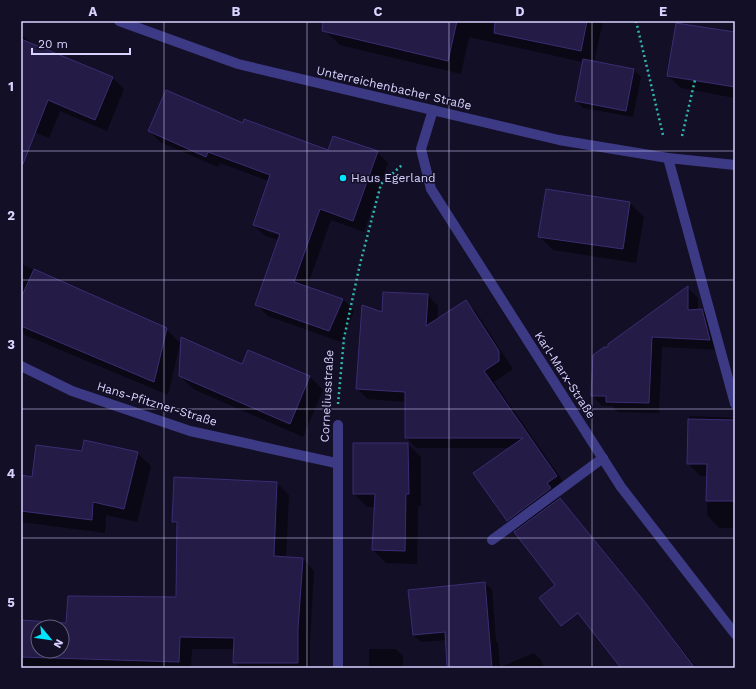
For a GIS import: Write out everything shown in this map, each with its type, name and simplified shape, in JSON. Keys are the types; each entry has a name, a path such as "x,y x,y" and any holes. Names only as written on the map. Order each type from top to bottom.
{"street":[{"name":"Unterreichenbacher Straße","path":"119,21 238,64 559,140 668,158 735,165"},
{"path":"421,148 433,110"},
{"name":"Karl-Marx-Straße","path":"421,148 431,189 621,487 735,634"},
{"path":"668,158 735,404"},
{"name":"Hans-Pfitzner-Straße","path":"21,366 72,391 190,431 336,463"},
{"name":"Corneliusstraße","path":"338,425 336,463 338,668"},
{"path":"492,540 603,458"}],"path":[{"path":"636,21 668,158"},
{"path":"682,136 695,80"},
{"name":"Corneliusstraße","path":"338,425 344,338 360,264 381,184 421,148"}],"building":[{"path":"323,21 457,21 448,61 322,31"},
{"path":"495,21 587,21 581,51 494,33"},
{"path":"676,23 735,32 735,87 667,76"},
{"path":"21,39 113,77 95,120 48,100 23,164 21,164"},
{"path":"583,59 634,69 626,111 575,101"},
{"path":"166,90 243,123 244,119 328,150 333,136 378,151 353,221 320,209 294,282 343,299 329,331 255,305 280,234 253,225 270,175 208,152 206,157 148,131"},
{"path":"546,189 630,202 623,249 538,237"},
{"path":"34,269 167,328 154,382 21,326 21,298"},
{"path":"688,286 688,310 702,309 710,340 652,337 649,403 606,402 606,396 591,396 593,355 604,347 608,347 608,344"},
{"path":"383,292 428,294 426,326 466,300 499,351 499,361 484,371 557,476 547,483 551,488 507,521 473,473 523,438 405,438 405,392 356,389 362,305 382,312"},
{"path":"181,337 242,364 248,350 310,376 290,424 179,376"},
{"path":"688,419 735,420 735,501 706,501 707,464 687,464"},
{"path":"84,440 138,452 124,509 93,502 92,520 21,511 21,475 32,477 36,445 82,451"},
{"path":"353,443 408,443 409,494 406,494 405,551 372,550 375,494 353,494"},
{"path":"174,477 277,482 274,556 303,558 298,629 298,663 233,663 234,638 180,637 179,662 70,659 70,619 66,619 68,596 176,597 177,522 172,522"},
{"path":"560,498 643,600 695,668 621,668 578,613 561,626 539,598 555,585 514,532"},
{"path":"485,582 492,668 447,668 445,632 413,635 408,590"},
{"path":"21,620 30,621 30,657 21,657"}],"place":[{"name":"Haus Egerland","path":"343,178"}]}
